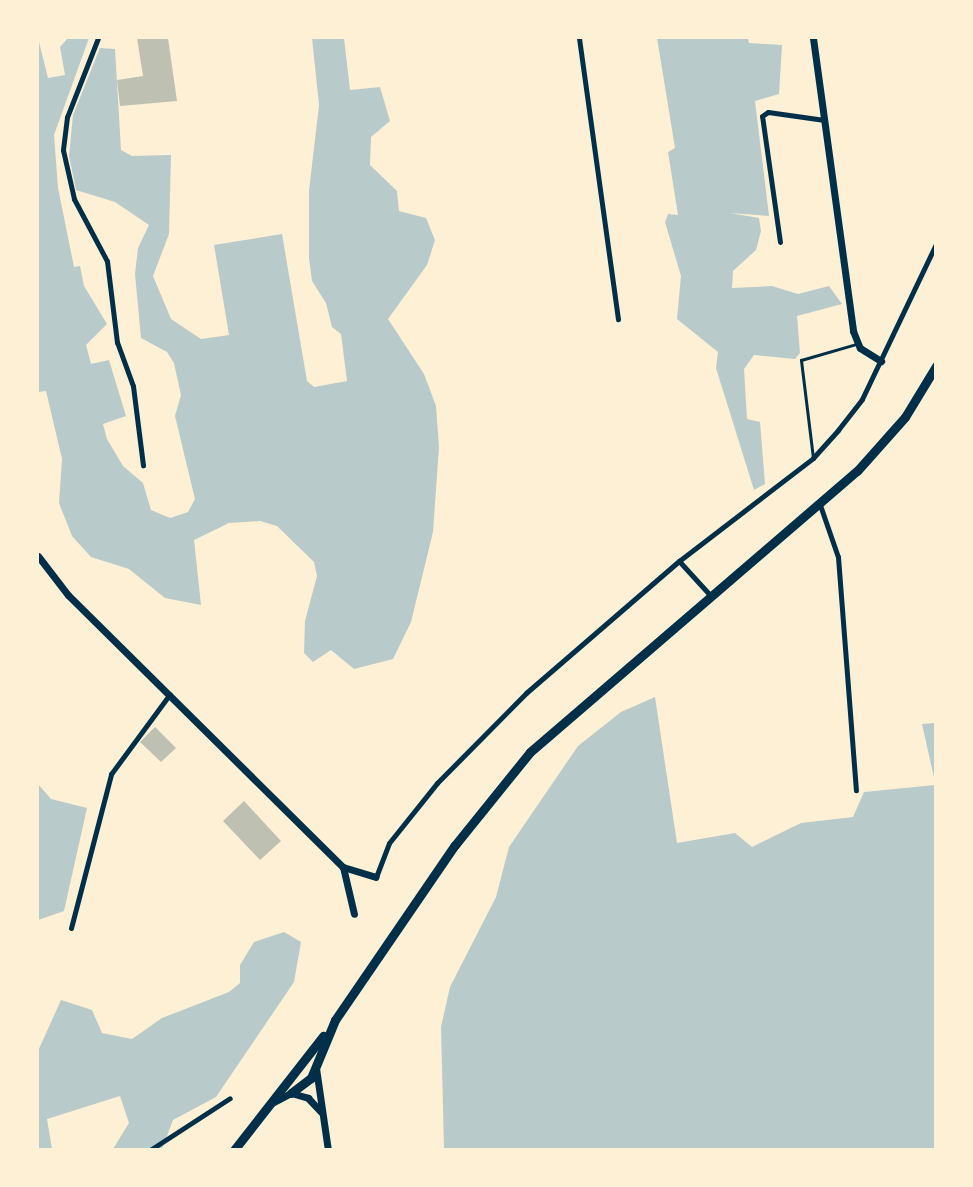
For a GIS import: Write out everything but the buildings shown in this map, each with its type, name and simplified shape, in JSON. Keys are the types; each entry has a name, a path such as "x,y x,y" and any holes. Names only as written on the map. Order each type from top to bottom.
{"highway":[{"path":"234,1149 362,985 478,814 530,752 710,595 820,505 885,442 932,381 936,366"},
{"path":"291,1094 316,1068 335,1020"}],"street":[{"path":"98,38 67,117 63,150 74,200 107,261 117,342 133,386 143,465"},
{"path":"579,38 618,319"},
{"path":"813,38 856,344 881,361"},
{"path":"780,242 762,116 768,112 824,120"},
{"path":"38,556 68,595 343,867 376,877 389,843 437,783 526,693 679,561 813,458 862,399 936,244"},
{"path":"820,505 838,557 856,790"},
{"path":"679,561 710,595"},
{"path":"70,928 111,774 170,694"},
{"path":"343,867 354,914"},
{"path":"316,1068 328,1149"},
{"path":"267,1106 291,1094 308,1098 321,1112"},
{"path":"150,1149 230,1098"}],"lane":[{"path":"813,458 801,360 856,344"}],"shaded area":[{"path":"38,38 48,78 65,75 60,47 68,38 89,38 54,135 58,188 74,267 80,266 84,286 107,324 86,345 91,364 109,360 126,416 103,424 107,439 123,466 143,483 151,510 170,518 188,512 195,499 175,416 181,395 174,363 167,352 141,338 135,274 138,248 149,225 115,202 76,190 69,156 73,115 100,48 115,49 121,150 132,156 171,155 169,234 153,276 171,319 201,339 229,335 214,245 282,234 307,381 314,387 347,381 341,334 332,327 326,303 312,281 309,258 309,191 319,105 312,38 344,38 350,90 380,87 390,121 371,137 370,165 397,191 399,211 426,218 435,240 427,265 388,319 424,374 436,406 439,447 433,532 411,622 393,659 354,669 331,650 313,662 304,653 305,621 317,576 314,562 277,526 260,521 229,523 194,540 201,605 165,598 129,569 91,557 72,536 59,503 62,459 46,391 38,392"},
{"path":"657,38 748,38 749,43 782,45 779,94 755,101 769,216 730,213 759,218 761,231 756,250 733,271 732,288 772,286 798,294 829,286 842,304 797,316 800,353 795,359 754,355 744,369 747,419 760,422 765,484 754,490 716,368 718,352 677,319 681,276 665,222 668,214 678,215 668,152 675,148"},
{"path":"655,697 677,843 735,833 752,847 801,823 853,817 864,792 935,785 935,1149 444,1149 441,1027 450,987 496,897 509,847 578,746 621,712"},
{"path":"936,723 935,782 922,724"},
{"path":"38,784 51,799 87,808 64,911 38,920"},
{"path":"284,932 301,942 294,982 216,1097 173,1120 162,1149 113,1149 129,1123 120,1096 47,1119 52,1149 38,1150 38,1051 61,1000 92,1010 102,1033 132,1039 162,1018 229,992 240,983 240,965 254,942"}]}
